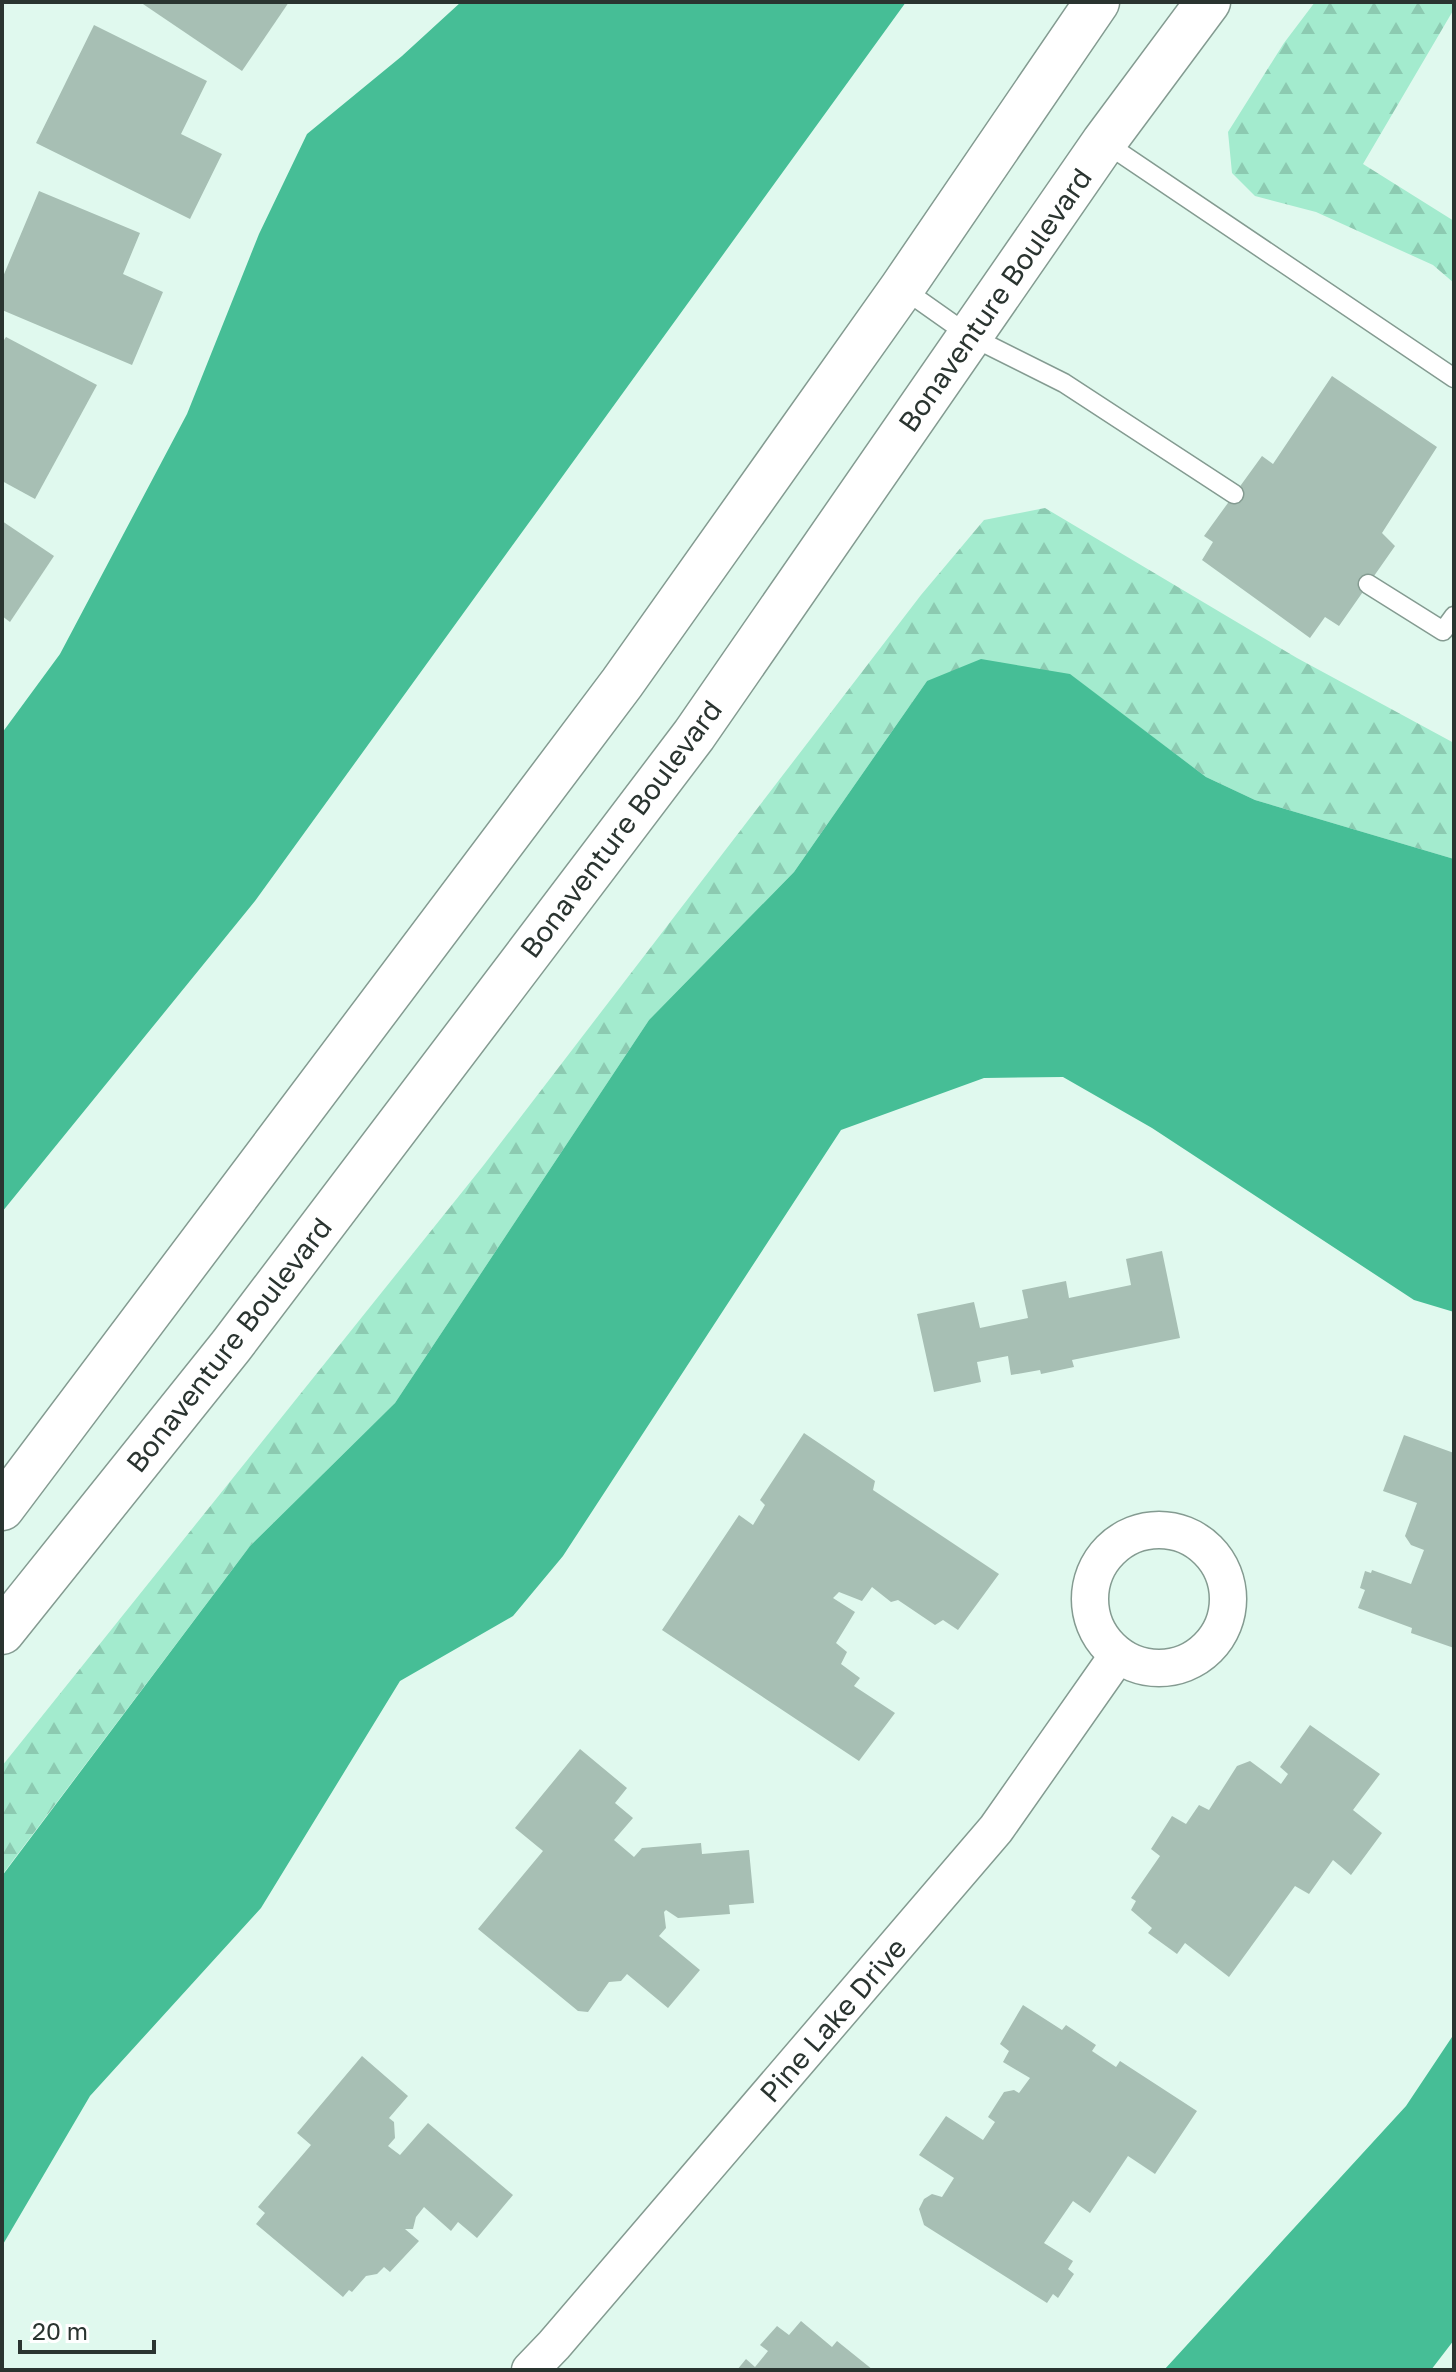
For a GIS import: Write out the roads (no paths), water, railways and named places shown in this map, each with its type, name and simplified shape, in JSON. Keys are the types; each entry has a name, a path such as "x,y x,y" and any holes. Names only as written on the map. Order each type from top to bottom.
{"main road":[{"path":"2,1508 622,683 902,288 1097,2"},
{"name":"Bonaventure Boulevard","path":"2,1632 231,1346 694,735 1104,142 1208,2"}],"street":[{"name":"Pine Lake Drive","path":"530,2370 996,1829 1118,1655"}],"lane":[{"path":"1104,142 1454,378"},
{"path":"902,288 970,336 1064,383 1234,494"},
{"path":"1368,584 1443,631 1454,616"}]}
